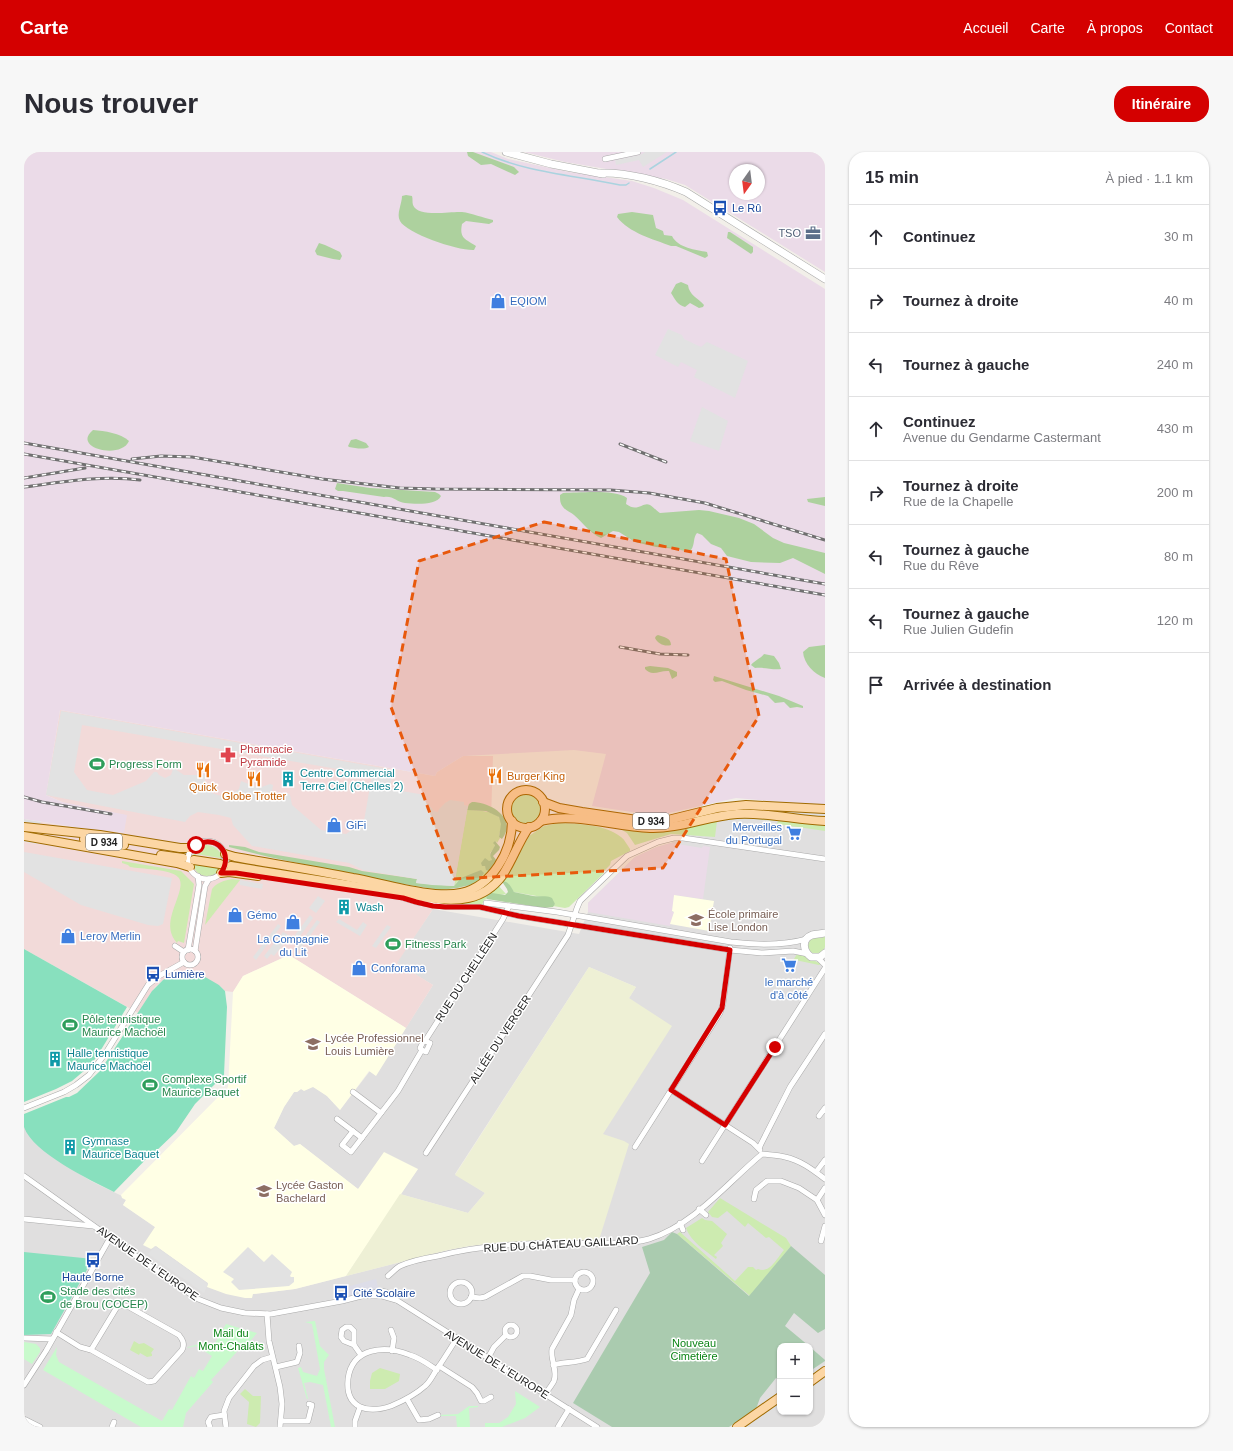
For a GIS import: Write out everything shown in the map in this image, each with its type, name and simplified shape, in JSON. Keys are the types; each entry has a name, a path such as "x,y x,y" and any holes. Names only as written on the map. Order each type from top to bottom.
{"main road":[{"path":"530,791 538,795 543,802 544,812 541,821 529,827 518,826 512,821 508,814 508,808 509,802 515,794 530,791"},
{"name":"D 934","path":"543,802 560,808 644,821 668,820 726,806 758,805 810,811 825,810"},
{"name":"D 934","path":"541,821 559,818 651,828 668,828 716,817 744,814 825,821"},
{"path":"456,900 429,898 231,864 372,885 446,894 462,892 474,888 490,876 502,859 512,836 512,821"},
{"path":"221,873 236,873 444,903 474,897 487,890 496,882 506,869 529,827"},
{"name":"D 934","path":"24,828 184,856 24,834"},
{"path":"24,828 100,835 180,848 193,848"},
{"path":"24,834 177,863 222,860 235,857 324,872 407,889"},
{"path":"813,1377 825,1366"},
{"path":"813,1378 825,1370"},
{"path":"737,1427 777,1399"},
{"path":"746,1427 777,1403"}],"street":[{"path":"506,152 551,164 600,173 610,172 673,186 686,192 825,279"},
{"path":"605,159 638,152"},
{"name":"ALLÉE DU VERGER","path":"426,1153 568,936 580,901 627,856 658,842 674,838 825,859"},
{"path":"198,876 209,879 218,876 226,864 222,860 220,847 212,842 204,842 193,848 189,857 193,861 198,876 199,885 186,951 182,958 188,965 195,963 198,957 195,951 205,886 209,879"},
{"path":"403,898 433,906 475,906 574,915 731,942 767,944 789,943 807,939"},
{"path":"486,903 506,910 572,924 631,934 641,933 688,940 693,944 730,950 762,953 793,951 808,954 811,957 822,956 825,965"},
{"name":"RUE DU CHELLÉEN","path":"353,1131 342,1145 351,1152 398,1090 422,1050 420,1047 506,910"},
{"path":"572,924 580,920 610,925 617,923"},
{"path":"808,954 804,946 807,939 811,935 825,933"},
{"path":"635,1147 722,1008 731,942"},
{"path":"175,946 186,951 195,951"},
{"path":"24,1108 64,1092 76,1085 88,1075 103,1058 148,985 159,976 184,962"},
{"path":"702,1161 825,968"},
{"path":"759,1148 790,1087 825,1034"},
{"path":"671,1090 759,1148 762,1154 792,1158 825,1179"},
{"path":"353,1092 381,1113"},
{"path":"819,1116 825,1108"},
{"path":"337,1119 362,1138"},
{"name":"RUE DU CHÂTEAU GAILLARD","path":"388,1276 399,1267 457,1251 494,1245 637,1241 658,1235 680,1223 699,1209 762,1154"},
{"path":"816,1172 825,1160"},
{"name":"AVENUE DE L'EUROPE","path":"24,1176 198,1299 235,1312 267,1314 314,1307 366,1296 382,1296 398,1301 597,1427"},
{"path":"754,1199 756,1190 767,1181 781,1181 799,1188 817,1200 825,1215"},
{"path":"817,1200 825,1188"},
{"path":"699,1209 706,1215"},
{"path":"74,1220 75,1212"},
{"path":"24,1219 94,1226"},
{"path":"68,1223 74,1220 88,1222"},
{"path":"680,1223 683,1230"},
{"path":"821,1240 825,1226"},
{"path":"24,1385 110,1238"},
{"path":"580,1273 586,1273 591,1276 593,1282 590,1287 585,1290 580,1289 576,1285 575,1280 580,1273"},
{"path":"471,1297 485,1297 525,1276 551,1280 575,1280"},
{"path":"457,1283 464,1283 470,1287 472,1293 471,1297 465,1303 460,1304 454,1301 451,1291 457,1283"},
{"path":"545,1394 555,1378 551,1355 552,1348 571,1315 574,1300 580,1289"},
{"path":"56,1332 148,1382 154,1381 182,1350 184,1345 183,1340 179,1335 129,1307 122,1305 117,1307 91,1350"},
{"path":"553,1365 586,1359 616,1310"},
{"path":"267,1314 268,1337 279,1380 282,1404 280,1427"},
{"path":"391,1330 394,1338 392,1351"},
{"path":"488,1358 494,1347 506,1335"},
{"path":"24,1338 41,1340 52,1339"},
{"path":"457,1338 438,1368 425,1386 407,1399 386,1407 374,1409 360,1407 350,1398 348,1385 349,1369 353,1362 361,1355 377,1350 411,1355 438,1368 472,1387 481,1401 491,1397"},
{"path":"41,1340 47,1348"},
{"path":"354,1345 361,1355"},
{"path":"276,1367 297,1362 300,1353 299,1346"},
{"path":"226,1427 224,1415 229,1398 254,1366 262,1360 272,1357"},
{"path":"407,1399 419,1420 429,1419 438,1415"},
{"path":"281,1421 308,1421 312,1405 309,1404"},
{"path":"355,1427 355,1421 360,1407"},
{"path":"558,1427 569,1409"},
{"path":"210,1427 208,1422 211,1417 224,1415"},
{"path":"24,1417 38,1426"}],"highlighted area":[{"path":"544,522 726,559 759,716 663,868 454,879 391,707 419,561"}],"shaded area":[{"path":"24,152 491,152 508,159 569,172 632,181 654,188 683,200 825,289 825,806 736,798 660,815 632,812 592,806 606,754 574,750 463,756 437,772 435,776 60,710 46,795 62,802 127,815 124,833 112,831 106,832 24,819"},
{"path":"524,152 825,152 825,272 685,185 666,179 565,162"},
{"path":"645,152 667,152 643,167 639,160 616,165 615,160 640,155"},
{"path":"668,329 682,335 684,339 701,347 707,342 748,361 735,398 694,377 697,370 681,362 678,367 655,355"},
{"path":"702,407 728,421 719,451 690,441"},
{"path":"60,710 435,776 437,772 463,756 493,756 490,852 474,885 462,889 435,891 433,909 397,963 433,985 406,1028 289,955 243,976 233,992 225,991 219,985 178,972 163,980 155,987 138,1013 24,949 24,842 37,844 41,822 106,832 112,831 124,833 46,795"},
{"path":"61,711 393,770 390,789 425,795 424,799 434,811 438,812 445,803 450,800 464,802 464,805 468,806 454,886 416,883 417,879 363,870 349,863 252,846 233,825 231,818 219,815 198,812 190,816 185,822 46,795","holes":["82,725 372,775 364,821 346,834 321,830 292,805 290,795 287,793 281,797 274,795 272,792 273,785 270,784 259,788 241,781 239,789 228,796 221,796 212,793 208,789 205,783 205,775 184,775 173,769 171,775 165,778 157,772 154,772 146,781 113,795 87,790 74,772"]},
{"path":"825,804 825,1427 24,1427 24,1126 34,1141 62,1163 91,1181 122,1196 126,1200 123,1205 155,1227 155,1245 208,1283 253,1294 295,1289 469,1246 557,1240 599,1240 602,1134 640,1075 629,998 636,987 589,967 455,1174 485,1193 468,1213 400,1194 418,1169 358,1189 300,1144 294,1146 274,1128 284,1107 294,1092 313,1086 327,1096 340,1110 370,1071 376,1075 433,985 396,963 433,909 579,934 588,912 588,903 635,857 657,847 671,843 704,823"},
{"path":"24,819 41,822 37,844 24,842"},
{"path":"671,843 702,848 703,846 710,847 703,899 674,895 672,912 674,912 670,926 588,912 588,903 635,857 657,847"},
{"path":"24,852 172,878 163,924 158,926 148,925 81,905 24,872"},
{"path":"240,880 263,884 262,889 240,885"},
{"path":"674,895 714,901 709,931 670,924 674,912 672,911"},
{"path":"318,896 325,901 316,913 309,908"},
{"path":"310,915 313,918 298,939 295,935"},
{"path":"339,919 357,930 363,922 367,925 360,936 336,922"},
{"path":"317,920 320,922 298,952 295,950"},
{"path":"278,924 281,926 256,960 253,957"},
{"path":"387,925 391,927 376,948 372,946"},
{"path":"283,932 290,936 274,956 271,954 267,959 264,956"},
{"path":"787,944 788,949 768,951 741,949 741,945"},
{"name":"Lycée Gaston Bachelard","path":"289,955 406,1028 376,1076 369,1071 340,1110 327,1096 313,1087 304,1091 301,1089 294,1092 284,1107 274,1128 294,1146 300,1144 358,1189 384,1152 418,1169 346,1276 295,1289 253,1294 252,1298 245,1298 226,1294 207,1287 208,1283 156,1246 151,1249 143,1245 155,1227 123,1205 126,1200 122,1198 121,1195 228,1087 233,992 243,976"},
{"path":"589,967 636,987 629,998 672,1026 603,1134 629,1144 599,1240 557,1240 469,1246 346,1276 400,1194 468,1213 485,1193 455,1175"},
{"path":"155,1246 208,1284 204,1293 148,1254"},
{"path":"248,1247 264,1262 272,1254 292,1272 290,1276 294,1277 294,1282 289,1286 239,1290 231,1282 234,1279 223,1272"},
{"path":"376,1279 379,1290 348,1297 343,1288"}],"green space":[{"path":"467,152 473,152 514,167 519,172 515,175 491,164 481,165 468,156"},
{"path":"402,196 412,196 413,205 416,209 421,211 428,213 466,213 493,220 493,222 489,224 466,221 462,224 462,236 476,246 474,250 467,250 446,245 412,231 400,221 399,212"},
{"path":"632,212 653,215 656,228 663,231 664,235 672,236 678,243 688,248 707,252 708,256 705,258 676,246 671,246 642,235 622,223 617,217 618,214"},
{"path":"728,232 753,247 753,252 751,254 727,238"},
{"path":"319,243 340,252 342,256 340,260 317,255 315,251"},
{"path":"681,282 688,285 692,294 704,305 703,307 699,308 690,303 685,307 676,302 671,293 676,284"},
{"path":"93,430 117,434 129,441 124,447 117,450 108,451 100,449 88,442 88,436"},
{"path":"356,439 366,443 369,447 359,448 348,446 351,440"},
{"path":"337,483 370,488 435,492 441,496 430,503 405,503 390,497 338,491 335,489"},
{"path":"563,493 614,493 627,498 626,504 630,506 637,507 647,504 660,513 699,510 739,518 754,524 773,538 784,543 825,553 825,574 793,558 780,563 751,562 727,556 721,548 711,544 702,535 697,533 691,550 685,551 656,547 635,542 619,532 613,531 601,538 563,507 560,501 560,495"},
{"path":"825,497 825,506 808,502 807,499"},
{"path":"658,635 668,639 671,645 666,646 656,640 655,638"},
{"path":"825,645 825,678 810,668 805,661 803,652 809,647"},
{"path":"764,654 774,656 781,669 755,668 751,665"},
{"path":"650,666 668,668 677,672 677,676 672,679 669,671 650,673 645,669 645,667"},
{"path":"714,676 779,696 803,706 803,708 790,708 784,702 775,703 768,696 722,681 715,682 713,680"},
{"path":"526,794 537,798 541,809 537,820 526,824 515,820 511,809 515,798"},
{"path":"472,802 487,805 500,813 507,824 506,831 502,839 499,837 501,824 499,817 486,811 467,810 469,804"},
{"path":"467,810 476,810 496,815 501,821 500,838 497,843 496,841 494,848 490,853 492,860 485,866 489,871 486,876 470,885 474,882 481,870 457,882 454,886"},
{"path":"743,815 825,822 825,831 777,824 778,821 743,818 717,821 715,837 671,834 635,845 627,833 619,828"},
{"path":"559,823 607,829 621,837 630,849 630,851 611,861 610,865 603,872 604,873 569,907 565,908 553,906 555,904 542,897 514,892 506,882 503,881 529,836 544,826"},
{"path":"495,841 500,847 493,856 497,861 489,871 486,870 485,866 482,866 481,863 485,858 489,861 492,860 490,854 495,845 493,843"},
{"path":"203,845 210,845 220,852 223,862 219,872 206,876 201,875 196,871 192,860 193,854","holes":["196,854 220,858 219,866 194,862"]},
{"path":"229,845 245,847 259,852 349,867 362,871 417,879 416,883 454,886 461,878 481,870 484,873 480,879 470,885 440,890 379,880 269,857 229,847"},
{"path":"122,861 181,871 194,884 184,943 178,941 177,943 173,937 170,923 180,887 179,878 169,872 130,867 122,863"},
{"path":"232,879 240,880 205,925 212,889 221,882"},
{"path":"503,881 511,887 514,892 533,896 550,897 555,904 553,907 544,908 487,899 486,897 488,894 492,893 505,895 508,892"},
{"path":"497,884 506,894 486,897 487,899 484,900 482,905 471,904 452,906 435,904 452,904"},
{"path":"825,937 825,947 822,952 814,954 810,951 808,946 810,940"},
{"name":"Pôle tennistique Maurice Machoël","path":"24,949 127,1007 96,1058 85,1070 72,1081 24,1102"},
{"path":"797,954 821,964 819,965 795,960 794,959"},
{"name":"Complexe Sportif Maurice Baquet","path":"178,972 200,974 219,985 225,991 227,1007 224,1075 195,1104 176,1132 154,1153 152,1153 114,1192 63,1165 38,1146 29,1137 24,1127 24,1114 77,1093 100,1071 152,991 163,980"},
{"path":"720,1198 786,1238 791,1246 750,1296 677,1234 680,1232 735,1281 748,1267 753,1267 756,1270 762,1270 770,1267 784,1250 769,1237 766,1238 748,1223 745,1227 727,1211 718,1218 712,1217 708,1212"},
{"path":"702,1218 712,1221 727,1234 721,1243 723,1246 714,1255 717,1257 716,1259 695,1242 686,1228"},
{"name":"Nouveau Cimetière","path":"672,1232 677,1234 749,1296 791,1246 825,1275 825,1329 818,1333 794,1313 785,1326 805,1343 777,1343 777,1379 776,1378 760,1398 756,1409 729,1427 612,1427 573,1403 650,1273 642,1247 664,1240"},
{"name":"Stade des cités de Brou (COCEP)","path":"24,1252 93,1259 51,1334 24,1335"},
{"path":"315,1321 320,1346 329,1355 324,1362 324,1369 335,1427 331,1427 323,1385 310,1382 304,1383 307,1399 298,1368 301,1367 303,1372 317,1376 320,1369 312,1324 305,1322"},
{"name":"Mail du Mont-Chalâts","path":"226,1324 257,1333 246,1346 244,1344 211,1380 213,1382 186,1413 183,1427 141,1427 43,1370 57,1347 56,1355 59,1362 162,1421 169,1409 172,1410 191,1376 194,1378 199,1369 203,1371 212,1356 196,1346 187,1348 199,1344 211,1350"},
{"path":"134,1341 139,1344 144,1343 154,1349 151,1353 152,1356 147,1357 140,1353 139,1355 130,1350"},
{"path":"24,1342 36,1344 40,1348 40,1352 32,1364 24,1359"},
{"path":"813,1350 825,1360 813,1369"},
{"path":"380,1368 400,1374 399,1381 385,1389 370,1389 372,1373"},
{"path":"245,1389 253,1396 261,1396 260,1423 256,1427 247,1424 249,1402 240,1394"},
{"path":"515,1391 540,1407 525,1418 502,1427 485,1427 485,1423 499,1423 508,1417 516,1404"},
{"path":"469,1406 478,1406 469,1408 470,1427 457,1427 456,1416 439,1416 458,1414"}],"waterway":[{"path":"482,152 516,165 550,173 620,185 626,185 629,183"},
{"path":"650,169 676,152"}],"tunnel":[{"path":"184,854 195,856"},
{"path":"220,860 232,862"}],"railway":[{"path":"24,443 825,584"},
{"path":"620,444 666,462"},
{"path":"24,454 825,595"},
{"path":"132,459 161,456 192,457 322,479 400,488 611,490 649,493 705,503 825,540"},
{"path":"24,478 85,468"},
{"path":"24,487 68,481 111,478 140,480"},
{"path":"620,647 660,654 688,655"},
{"path":"24,797 42,802 111,814"}],"place":[{"name":"Le Rû","path":"720,208"},
{"name":"TSO","path":"813,233"},
{"name":"EQIOM","path":"498,301"},
{"name":"Pharmacie Pyramide","path":"228,755"},
{"name":"Progress Form","path":"97,764"},
{"name":"Quick","path":"203,770"},
{"name":"Burger King","path":"495,776"},
{"name":"Globe Trotter","path":"254,779"},
{"name":"Centre Commercial Terre Ciel (Chelles 2)","path":"288,779"},
{"name":"GiFi","path":"334,825"},
{"name":"Merveilles du Portugal","path":"794,833"},
{"name":"Wash","path":"344,907"},
{"name":"Gémo","path":"235,915"},
{"name":"École primaire Lise London","path":"696,920"},
{"name":"La Compagnie du Lit","path":"293,922"},
{"name":"Leroy Merlin","path":"68,936"},
{"name":"Fitness Park","path":"393,944"},
{"name":"le marché d'à côté","path":"789,965"},
{"name":"Conforama","path":"359,968"},
{"name":"Lumière","path":"153,974"},
{"name":"Pôle tennistique Maurice Machoël","path":"70,1025"},
{"name":"Lycée Professionnel Louis Lumière","path":"313,1044"},
{"name":"Halle tennistique Maurice Machoël","path":"55,1059"},
{"name":"Complexe Sportif Maurice Baquet","path":"150,1085"},
{"name":"Gymnase Maurice Baquet","path":"70,1147"},
{"name":"Lycée Gaston Bachelard","path":"264,1191"},
{"name":"Haute Borne","path":"93,1260"},
{"name":"Cité Scolaire","path":"341,1293"},
{"name":"Stade des cités de Brou (COCEP)","path":"48,1297"}],"route":[{"path":"196,845 204,842 212,842 217,844 223,850 226,864 221,873 236,873 352,890 403,898 433,906 475,906 519,916 730,950 723,1004 720,1013 671,1090 725,1125 775,1047"}]}
